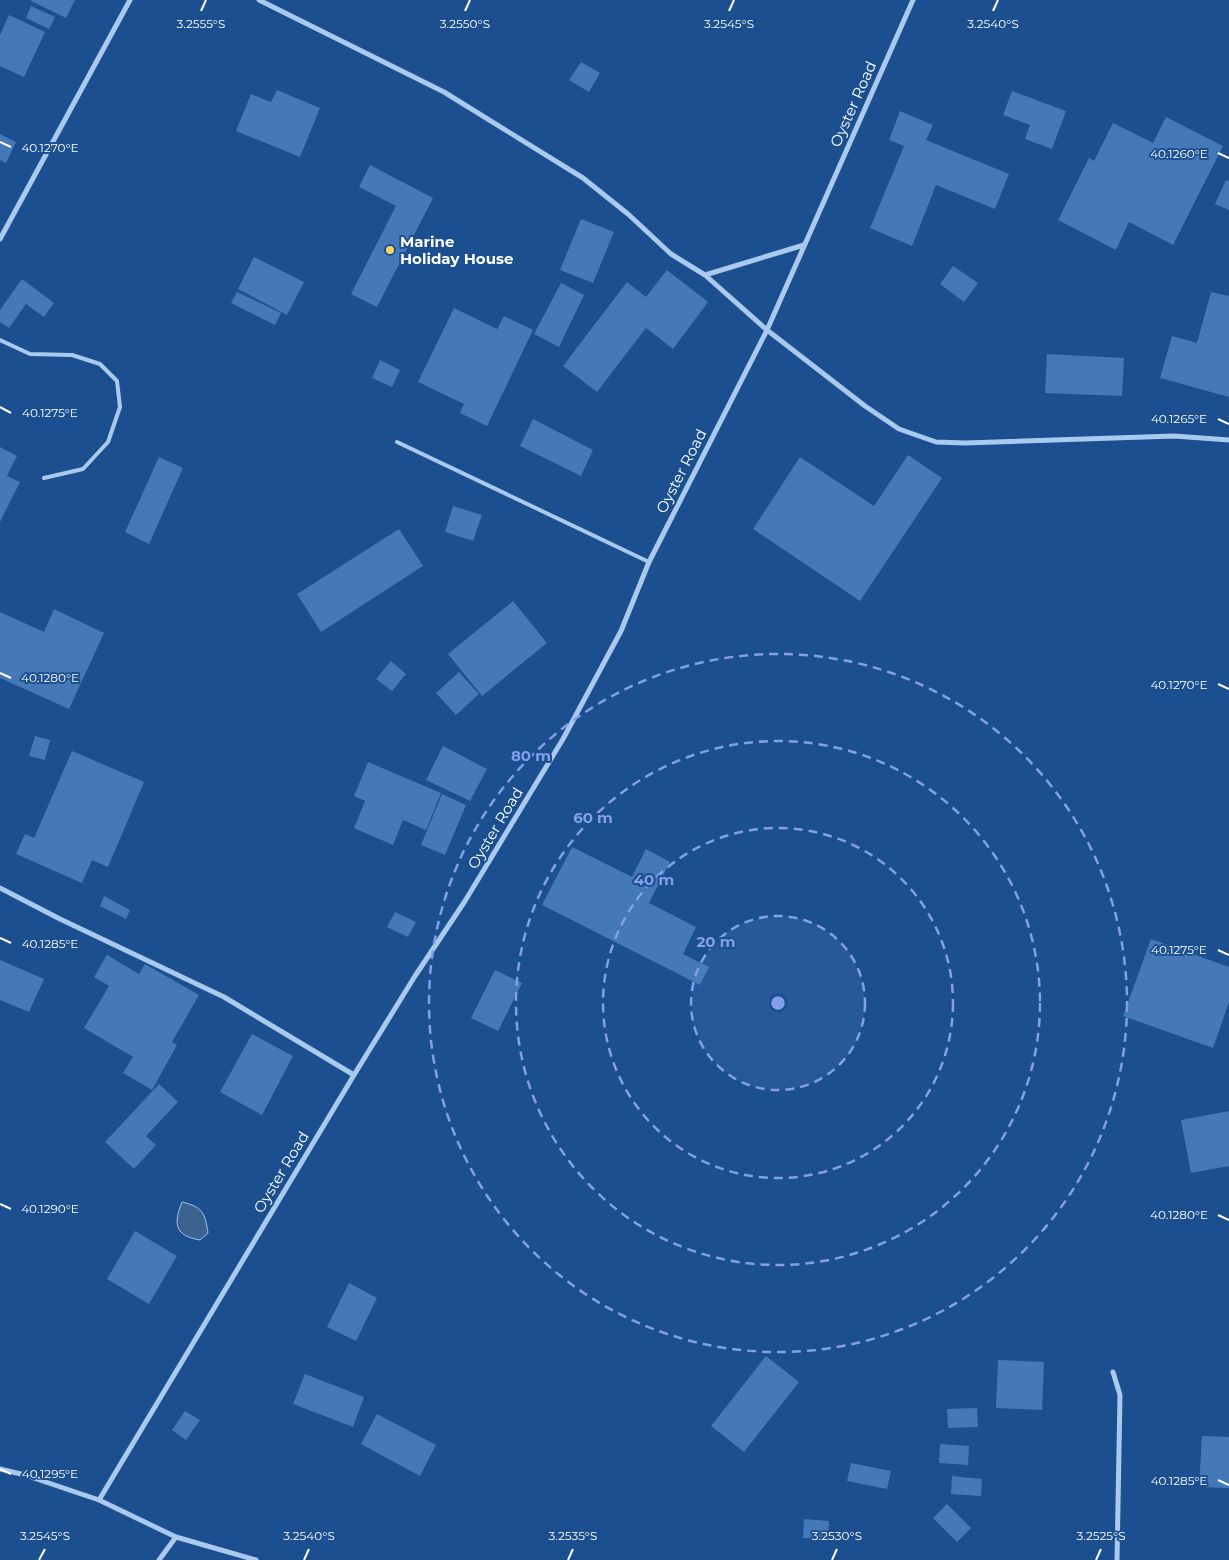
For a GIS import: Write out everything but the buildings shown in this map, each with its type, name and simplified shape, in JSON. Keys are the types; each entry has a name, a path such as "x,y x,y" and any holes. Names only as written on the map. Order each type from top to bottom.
{"street":[{"path":"0,239 130,0"},
{"path":"259,0 444,92 583,178 628,214 671,254 705,274 767,330 865,406 899,429 936,442 964,443 1174,436 1229,440"},
{"name":"Oyster Road","path":"99,1500 354,1075 415,976 465,902 563,739 621,631 649,562 767,330 913,0"},
{"path":"705,274 804,245"},
{"path":"0,888 60,919 224,997 354,1075"},
{"path":"1113,1372 1120,1395 1117,1560"},
{"path":"0,1469 99,1500 176,1536 256,1560"},
{"path":"159,1560 176,1536"}],"lane":[{"path":"0,340 30,354 72,355 100,364 117,381 120,406 108,442 83,469 44,478"},
{"path":"397,442 649,562"}],"water":[{"path":"182,1202 199,1209 206,1220 208,1233 200,1240 185,1235 178,1228 179,1210"}],"place":[{"name":"Marine Holiday House","path":"390,250"}]}
